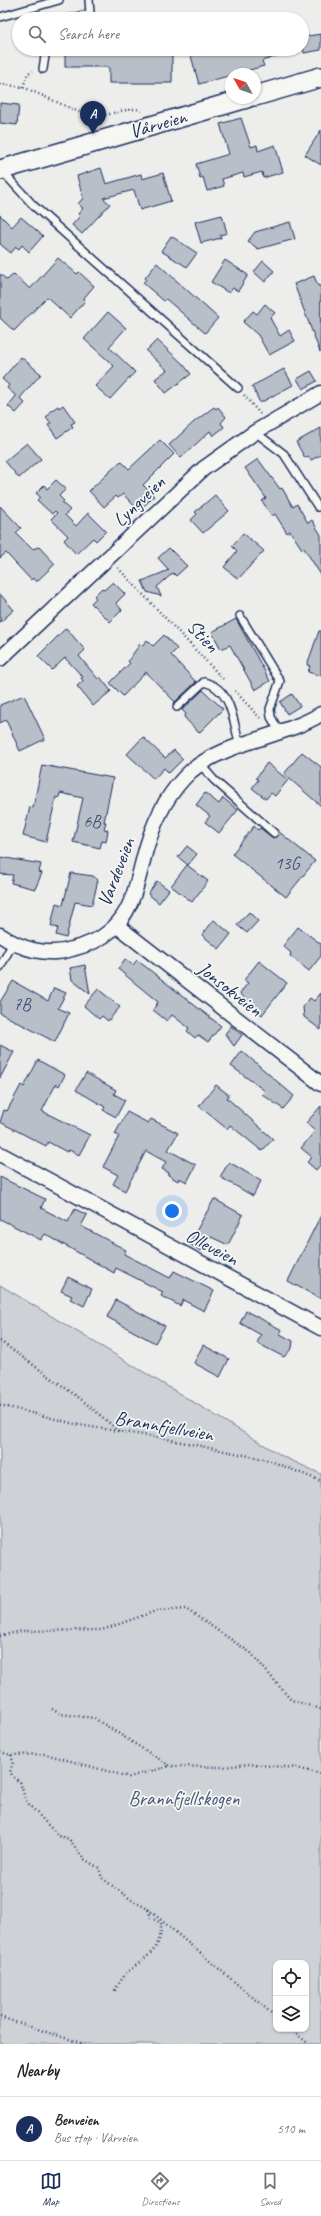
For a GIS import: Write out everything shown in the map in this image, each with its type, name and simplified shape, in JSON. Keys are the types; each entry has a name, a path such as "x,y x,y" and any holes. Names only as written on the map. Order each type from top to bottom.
{"street":[{"path":"261,94 321,77"},
{"name":"Vårveien","path":"0,169 226,104"},
{"name":"Lyngveien","path":"0,659 204,469 255,432 321,392"},
{"name":"Vardeveien","path":"0,935 13,943 45,952 64,952 104,936 116,925 128,908 156,820 173,791 200,764 240,747 278,734 321,714"},
{"name":"Jonsokveien","path":"116,925 321,1084"},
{"name":"Olleveien","path":"0,1154 321,1328"}],"lane":[{"path":"15,12 59,0"},
{"path":"89,0 90,12"},
{"path":"0,16 12,13"},
{"path":"43,69 45,56"},
{"path":"0,169 34,206 238,388"},
{"path":"255,432 284,454 318,507"},
{"path":"240,616 280,681 270,709 271,717 278,734"},
{"path":"177,707 198,685 204,682 210,684 225,698 233,712 240,747"},
{"path":"200,764 214,780 274,833"},
{"path":"0,967 13,943"}],"path":[{"path":"23,87 30,71 43,69"},
{"path":"0,84 23,87 88,116 98,117 136,108 145,113"},
{"path":"253,406 262,417"},
{"name":"Stien","path":"108,559 226,682"},
{"path":"232,688 278,734"},
{"path":"0,1340 78,1396 120,1432"},
{"name":"Brannfjellveien","path":"0,1404 79,1425 162,1438 263,1459 285,1466 321,1481"},
{"path":"0,1636 22,1631 102,1630 156,1611 186,1609 250,1654 291,1700 321,1709"},
{"path":"52,1709 60,1714 94,1718 170,1766"},
{"path":"0,1752 11,1755 45,1754 128,1777 170,1766 223,1767 248,1764 297,1768 321,1774"},
{"path":"11,1755 13,1762 10,1772 13,1777 20,1782 26,1801 59,1836 69,1839 84,1859 99,1868 102,1878 133,1901 148,1909 273,2014"},
{"path":"113,1993 129,1970 140,1964 157,1948 161,1923 151,1918 148,1909"},
{"path":"0,2017 84,2044"},
{"path":"294,2032 308,2044"}],"green space":[{"name":"Brannfjellskogen","path":"0,1285 284,1457 321,1474 321,2044 0,2044"}],"building":[{"path":"321,34 321,50 309,52 309,36"},
{"path":"65,56 172,56 172,83 109,83 109,67 65,67"},
{"path":"191,56 278,56 262,61 264,66 257,68 225,68 225,77 199,84"},
{"path":"0,103 19,105 17,125 0,123"},
{"path":"241,118 251,147 257,145 258,151 275,145 283,172 263,178 262,172 244,177 243,173 222,179 224,186 207,191 203,177 200,178 196,164 229,154 220,124"},
{"path":"321,130 321,165 305,155"},
{"path":"101,168 106,184 141,174 142,179 163,173 171,201 140,210 134,190 103,198 110,204 82,234 72,225 80,216 78,214 83,208 78,204 83,198 77,176"},
{"path":"0,215 12,227 21,217 43,236 29,252 22,245 19,249 16,247 11,253 0,244"},
{"path":"222,215 227,233 220,235 221,238 201,243 195,222"},
{"path":"290,222 295,239 258,249 248,241 255,232"},
{"path":"171,236 197,253 187,267 161,251"},
{"path":"58,258 77,274 79,272 94,286 83,299 85,301 70,318 47,297 14,331 0,318 0,274 7,280 14,274 30,289"},
{"path":"225,260 248,275 238,291 233,288 229,293 211,282"},
{"path":"263,261 274,271 265,282 254,272"},
{"path":"157,263 218,318 205,333 166,299 164,301 143,283 146,279 145,278"},
{"path":"314,276 318,286 321,286 320,352 294,284"},
{"path":"265,304 275,313 270,318 280,336 289,330 295,341 269,355 258,335 243,322 253,311 257,314"},
{"path":"108,312 126,328 109,347 135,372 110,399 95,386 114,366 84,339"},
{"path":"157,340 183,364 191,374 166,393 155,379 167,370 146,351"},
{"path":"21,357 41,374 20,398 25,403 16,413 8,406 16,396 7,388 9,385 2,379"},
{"path":"284,369 293,385 260,403 252,386"},
{"path":"311,371 317,381 303,389 297,379"},
{"path":"63,405 75,422 71,424 73,427 57,438 48,425 51,423 46,417 50,414 49,412 58,406 59,408"},
{"path":"214,407 216,409 218,407 226,417 221,423 224,427 213,436 210,431 181,458 169,445 194,422"},
{"path":"321,428 321,455 311,460 308,456 305,458 296,442"},
{"path":"160,440 174,454 143,485 154,496 139,511 123,494 118,498 116,496 104,507 89,491 121,461 129,469"},
{"path":"27,443 41,459 19,478 5,461"},
{"path":"258,459 280,489 282,488 293,507 297,504 308,523 312,520 321,535 321,575 304,548 302,549 290,531 287,533 275,514 272,516 262,501 266,498 245,468"},
{"path":"56,480 66,489 59,496 64,501 62,503 70,510 65,515 76,526 88,513 106,531 96,541 93,538 76,554 64,540 68,536 51,519 57,513 55,511 52,514 37,500 40,497 36,493 44,485 47,489"},
{"path":"215,495 229,511 203,533 191,520 197,514 195,512"},
{"path":"0,506 21,528 16,533 32,549 39,547 55,564 36,582 33,578 31,580 6,553 0,558"},
{"path":"243,533 264,551 238,579 224,567 237,551 232,546"},
{"path":"169,548 187,566 176,576 173,573 157,587 161,596 147,592 142,581 169,570 158,558"},
{"path":"113,582 125,594 116,603 122,610 110,622 91,603 96,598 94,596 102,588 104,590"},
{"path":"0,594 14,610 0,622"},
{"path":"236,619 270,681 255,690 230,645 221,649 212,632"},
{"path":"66,628 85,650 79,656 98,679 100,677 111,691 93,706 77,686 83,681 81,678 83,677 65,658 52,670 38,656"},
{"path":"319,631 321,631 321,676 308,672 310,666 307,665"},
{"path":"164,635 177,649 171,655 196,682 175,702 146,672 123,696 110,683 130,663 128,661 140,644 142,646 147,640 153,646"},
{"path":"203,690 223,709 199,733 184,717 186,714 182,710"},
{"path":"292,694 300,706 287,714 280,702"},
{"path":"24,695 45,739 20,751 6,720 0,723 0,705"},
{"path":"143,737 165,758 174,750 183,759 169,773 164,768 154,779 127,754"},
{"path":"302,752 321,767 321,806 284,774"},
{"path":"267,763 288,780 275,796 271,793 266,799 252,788 258,780 256,778"},
{"path":"42,765 113,778 104,822 106,822 104,829 108,830 106,842 102,841 100,848 73,842 83,798 60,793 59,798 56,797 46,842 23,836 30,807 33,808"},
{"path":"205,793 219,804 223,798 238,810 219,833 205,822 210,816 196,805"},
{"path":"254,826 258,830 260,828 273,838 278,836 278,831 315,861 286,897 232,854"},
{"path":"187,846 197,854 188,865 178,857"},
{"path":"0,857 41,864 39,872 42,873 35,889 11,883 13,875 0,874"},
{"path":"187,865 208,881 192,902 171,886"},
{"path":"71,873 93,876 98,880 92,905 75,902 66,938 56,935 58,928 51,926 56,903 63,905"},
{"path":"157,881 169,890 159,903 148,894"},
{"path":"249,912 258,921 247,933 237,925"},
{"path":"214,920 231,934 219,949 202,935"},
{"path":"298,927 321,944 321,956 309,971 290,956 291,953 283,946"},
{"path":"125,959 133,965 137,960 221,1026 208,1042 198,1035 195,1038 187,1031 189,1028 172,1015 167,1021 153,1010 158,1002 118,969"},
{"path":"259,961 287,983 262,1015 251,1006 240,993 248,983 244,980"},
{"path":"85,965 90,994 72,980 70,968"},
{"path":"13,981 48,1001 54,988 66,993 58,1008 69,1013 55,1042 0,1013 0,1002"},
{"path":"98,989 120,1007 108,1021 102,1016 99,1019 84,1006"},
{"path":"321,993 321,1030 304,1017 303,1007 310,998 314,1001"},
{"path":"231,1026 242,1035 234,1046 225,1034"},
{"path":"0,1045 14,1052 0,1078"},
{"path":"242,1051 294,1096 283,1109 262,1094 265,1091 231,1066"},
{"path":"38,1060 65,1075 59,1086 56,1084 42,1111 90,1135 79,1155 69,1150 67,1152 48,1142 46,1146 0,1122 4,1110 7,1111 21,1085 24,1087"},
{"path":"86,1073 116,1090 114,1094 125,1100 116,1117 103,1110 105,1107 76,1090"},
{"path":"216,1085 229,1095 227,1098 273,1139 262,1151 230,1125 227,1129 199,1106"},
{"path":"321,1106 321,1164 316,1170 307,1162 312,1157 301,1148 315,1131 306,1123"},
{"path":"127,1112 148,1123 151,1119 178,1133 168,1150 196,1165 187,1182 179,1178 178,1181 168,1175 169,1173 162,1169 166,1162 146,1151 125,1191 113,1184 118,1175 103,1167 119,1136 115,1134"},
{"path":"229,1162 261,1181 253,1196 220,1177"},
{"path":"0,1177 45,1199 41,1208 68,1222 75,1209 87,1215 81,1226 126,1250 124,1254 170,1278 174,1271 214,1291 204,1311 183,1300 180,1306 161,1296 163,1292 116,1268 114,1273 45,1234 41,1240 0,1219"},
{"path":"214,1199 243,1215 228,1245 209,1236 201,1251 189,1244"},
{"path":"321,1215 321,1299 288,1281"},
{"path":"68,1277 92,1289 84,1306 70,1299 72,1296 61,1291"},
{"path":"116,1300 165,1326 155,1343 107,1317"},
{"path":"246,1311 282,1330 280,1334 293,1341 292,1348 284,1357 257,1343 261,1335 240,1323"},
{"path":"203,1345 229,1359 220,1377 194,1363"}],"place":[{"name":"Benveien","path":"93,134"}]}
